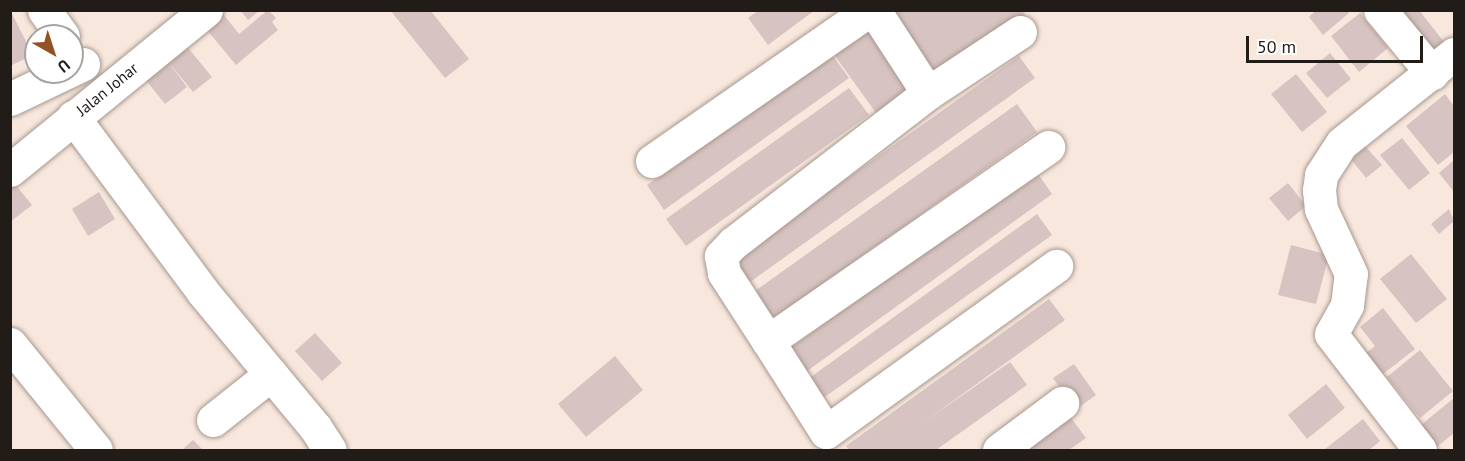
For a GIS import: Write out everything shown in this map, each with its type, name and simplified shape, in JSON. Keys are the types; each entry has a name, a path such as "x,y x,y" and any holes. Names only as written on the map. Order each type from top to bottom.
{"street":[{"path":"44,10 54,24"},
{"name":"Jalan Johar","path":"10,170 206,10"},
{"path":"652,161 869,10"},
{"path":"874,10 927,93"},
{"path":"1380,10 1443,63 1342,143 1321,175 1319,190 1321,209 1351,274 1347,305 1331,334 1420,450"},
{"path":"1020,32 927,93 721,256 723,273 833,441 1056,266"},
{"path":"84,63 107,89"},
{"path":"10,99 34,84"},
{"path":"74,117 202,291 330,450"},
{"path":"768,341 1048,147"},
{"path":"10,344 96,450"},
{"path":"213,420 271,374"},
{"path":"999,450 1062,403"}],"building":[{"path":"10,10 24,37 24,59 10,66"},
{"path":"220,10 239,34 268,10 276,18 272,22 278,30 236,65 202,24"},
{"path":"240,10 260,10 248,20"},
{"path":"390,10 430,10 469,59 445,78"},
{"path":"759,10 815,10 768,45 748,18"},
{"path":"887,10 1022,10 1028,20 933,82"},
{"path":"1316,10 1347,10 1349,13 1323,35 1309,17"},
{"path":"1384,10 1419,10 1444,42 1423,59"},
{"path":"1360,13 1388,48 1359,72 1331,36"},
{"path":"870,20 919,87 879,117 830,49"},
{"path":"180,38 212,77 193,92 167,60 187,87 165,104 141,74"},
{"path":"831,53 849,78 664,210 647,185"},
{"path":"1330,53 1351,79 1327,98 1306,73"},
{"path":"1019,56 1035,78 743,287 727,264"},
{"path":"1296,74 1327,112 1302,132 1271,94"},
{"path":"849,88 869,115 686,246 666,219"},
{"path":"1445,94 1454,106 1454,152 1438,165 1406,126"},
{"path":"1017,104 1037,132 768,323 748,296"},
{"path":"1402,138 1430,173 1409,190 1380,155"},
{"path":"1365,146 1382,165 1366,178 1350,158"},
{"path":"1454,160 1454,192 1439,173"},
{"path":"1036,171 1052,194 803,374 786,351"},
{"path":"14,183 32,205 10,222 10,186"},
{"path":"1288,183 1306,206 1288,221 1269,198"},
{"path":"99,192 115,219 88,236 72,209"},
{"path":"1449,209 1454,221 1439,234 1431,224"},
{"path":"1037,214 1052,235 822,399 808,379"},
{"path":"1291,245 1329,255 1316,304 1278,295"},
{"path":"1411,254 1447,299 1416,323 1380,279"},
{"path":"1049,299 1065,320 924,422 1010,362 1027,385 936,450 849,450 846,446"},
{"path":"1383,308 1415,349 1383,374 1366,353 1375,346 1360,327"},
{"path":"315,333 342,363 322,381 295,351"},
{"path":"1420,350 1453,391 1420,418 1387,377"},
{"path":"615,356 643,390 586,437 558,404"},
{"path":"1074,364 1096,395 1075,410 1053,378"},
{"path":"1326,384 1345,408 1307,439 1288,415"},
{"path":"1454,398 1454,433 1433,450 1416,429"},
{"path":"1064,408 1086,438 1069,450 1009,450"},
{"path":"1363,419 1380,441 1369,450 1324,450"},
{"path":"193,440 203,450 182,450"}]}
